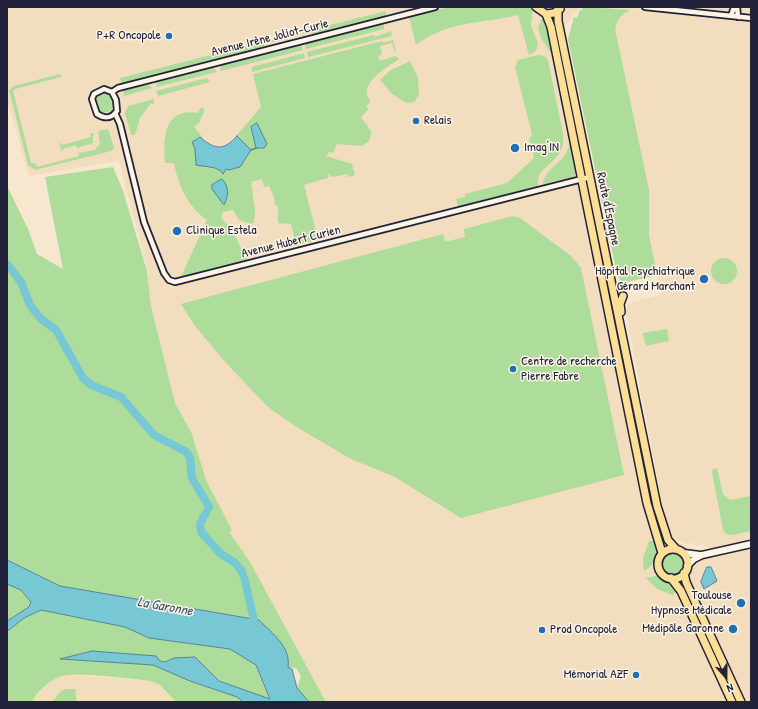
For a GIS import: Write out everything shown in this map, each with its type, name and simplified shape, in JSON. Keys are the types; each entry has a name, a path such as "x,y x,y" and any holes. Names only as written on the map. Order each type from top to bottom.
{"main road":[{"path":"536,7 546,14 560,9"},
{"name":"Route d'Espagne","path":"560,9 558,21 656,506 668,540 676,549"},
{"name":"Route d'Espagne","path":"546,14 551,27 647,503 661,545 662,553"},
{"path":"623,296 620,304 624,346"},
{"path":"732,702 681,591 671,578 664,575 658,567 659,558 662,553 670,549 676,549 684,554 686,582 741,702"},
{"path":"671,578 679,577 686,569"}],"street":[{"name":"Avenue Irène Joliot-Curie","path":"112,92 118,88 435,7"},
{"path":"645,7 751,18"},
{"path":"731,16 734,7"},
{"path":"737,7 738,17"},
{"path":"104,89 112,92 117,105 115,113 110,118 105,118 96,112 92,99 99,90 104,89"},
{"name":"Avenue Hubert Curien","path":"115,113 120,124 144,222 164,273 169,280 175,282 590,177"},
{"path":"686,569 694,559 702,555 751,544"},
{"path":"684,554 702,555"}],"shaded area":[{"path":"7,7 580,7 563,29 632,372 664,519 675,542 706,552 751,545 751,702 326,702 250,562 230,533 232,530 206,480 192,434 175,403 151,306 147,266 119,161 29,176 7,100"},
{"name":"Hôpital Psychiatrique Gérard Marchant","path":"583,7 602,7 751,22 751,541 711,549 700,544 699,547 689,542 688,545 675,539 665,519 626,312 627,306 632,302 661,295 657,275 627,282 620,280 617,274 568,39 574,17 577,18"},
{"path":"610,7 751,7 751,21"},
{"path":"67,675 151,681 159,685 176,702 32,702 44,687 53,679"}],"green space":[{"path":"453,7 533,7 531,25 538,44 536,51 529,55 518,15 453,27 440,31 416,45 409,17 429,11"},
{"path":"583,7 631,10 620,17 615,29 649,190 649,235 657,275 627,282 620,280 617,274 568,39 574,17 577,18"},
{"path":"386,11 386,15 379,19 351,27 313,36 312,32 303,34 302,32"},
{"path":"543,16 546,20 577,172 573,177 543,184 548,173 565,154 568,149 569,142 552,55 541,38 538,28"},
{"path":"384,23 384,29 306,49 305,42"},
{"path":"391,31 392,36 308,57 307,52 374,35 375,37"},
{"path":"299,33 299,35 264,44 265,48 122,85 120,78"},
{"path":"393,40 396,51 395,53 392,43 380,46 382,55 378,56 380,61 395,56 399,59 377,74 367,90 367,96 371,101 366,106 369,109 361,117 371,131 370,140 362,146 337,144 333,153 329,152 326,156 352,164 355,175 348,177 347,174 332,177 328,173 328,178 304,185 318,240 296,245 291,224 278,223 278,206 275,205 274,197 269,186 264,187 262,179 251,182 255,210 254,222 251,224 239,220 233,210 223,212 221,217 234,234 248,262 180,279 207,220 194,209 189,202 181,187 174,163 165,163 164,153 166,135 168,126 172,120 178,115 187,112 198,113 201,107 205,110 199,123 194,127 203,138 197,138 192,142 206,168 227,170 235,169 251,150 237,135 261,107 253,74 382,41 383,43"},
{"path":"301,43 303,50 221,71 220,67 223,63"},
{"path":"304,53 305,58 252,72 252,67"},
{"path":"538,55 544,56 548,60 563,134 563,144 560,151 556,158 541,173 538,179 538,186 478,203 458,207 456,199 465,197 465,194 507,183 534,158 529,139 532,134 515,67 518,60"},
{"path":"410,61 418,78 419,95 414,102 406,103 392,94 380,80 391,70"},
{"path":"212,66 217,72 156,87 157,80"},
{"path":"60,74 61,77 15,89 13,91 31,163 36,164 37,167 79,156 78,153 95,150 100,144 98,131 108,129 114,148 111,151 35,170 28,165 9,90 14,86"},
{"path":"207,78 210,82 158,96 156,91"},
{"path":"146,83 152,88 124,96 123,89"},
{"path":"104,92 111,96 113,106 111,111 104,113 98,110 96,100 99,93"},
{"path":"154,99 154,105 151,103 140,118 135,135 131,135 125,113 128,106"},
{"path":"90,133 93,133 93,143 77,148 76,145 63,149 62,152 59,142 62,145 91,137"},
{"path":"113,167 123,191 147,271 151,306 175,403 192,434 206,480 232,530 230,533 250,562 326,702 309,702 297,688 301,676 296,668 288,667 259,620 60,586 7,560 7,186 28,229 37,254 63,269 45,177"},
{"path":"513,216 520,218 571,256 581,268 624,475 461,518 395,477 351,459 295,426 268,407 227,364 195,326 181,304 443,234 445,242 465,237 464,229"},
{"path":"724,258 733,262 737,271 733,280 724,284 715,280 711,271 715,262"},
{"path":"667,329 669,341 646,346 643,333"},
{"path":"717,468 723,494 730,500 751,496 751,531 732,535 726,534 723,530 712,472 713,469"},
{"path":"649,541 656,541 657,554 654,562 644,571 643,558"},
{"path":"673,552 681,555 684,563 681,571 673,574 665,571 662,563 665,555"},
{"path":"655,576 663,577 669,580 679,591 672,595 657,589 646,578"},
{"path":"7,584 21,590 31,602 29,607 7,621"},
{"path":"41,610 125,627 149,638 230,649 256,665 270,700 219,681 195,657 174,658 165,662 92,651 62,659 153,665 190,681 237,697 243,702 176,702 160,685 151,681 105,676 69,675 62,676 48,683 37,694 32,702 7,702 7,630 24,618"},
{"path":"66,689 75,689 77,702 52,702 61,691"}],"water":[{"path":"257,123 267,144 264,148 256,148 251,127"},
{"path":"237,136 251,150 240,167 229,170 226,169 223,174 215,168 196,165 195,149 192,142 200,137 210,144 219,147 228,144"},
{"path":"222,179 228,191 224,205 212,189 212,185"},
{"name":"La Garonne","path":"7,560 60,586 259,620 275,635 284,647 287,653 288,667 292,669 297,688 309,702 243,702 237,697 190,681 153,665 60,659 92,651 156,656 160,661 165,662 174,658 195,657 219,681 270,699 256,665 230,649 149,638 125,627 41,610 24,618 7,630 7,621 29,607 31,602 21,590 7,584"},
{"path":"707,567 711,567 717,581 704,589 701,582"}],"waterway":[{"path":"251,150 256,148"},
{"path":"7,264 21,282 30,305 41,319 56,330 83,378 91,385 121,397 154,435 185,451 190,457 192,478 209,507 200,524 201,532 221,554 234,562 241,570 245,580 256,630"}],"place":[{"name":"P+R Oncopole","path":"169,36"},
{"name":"Relais","path":"416,121"},
{"name":"Imag'IN","path":"515,148"},
{"name":"Clinique Estela","path":"177,231"},
{"name":"Hôpital Psychiatrique Gérard Marchant","path":"704,279"},
{"name":"Centre de recherche Pierre Fabre","path":"513,369"},
{"name":"Toulouse Hypnose Médicale","path":"741,603"},
{"name":"Médipôle Garonne","path":"733,629"},
{"name":"Prod Oncopole","path":"542,630"},
{"name":"Mémorial AZF","path":"636,675"}]}
